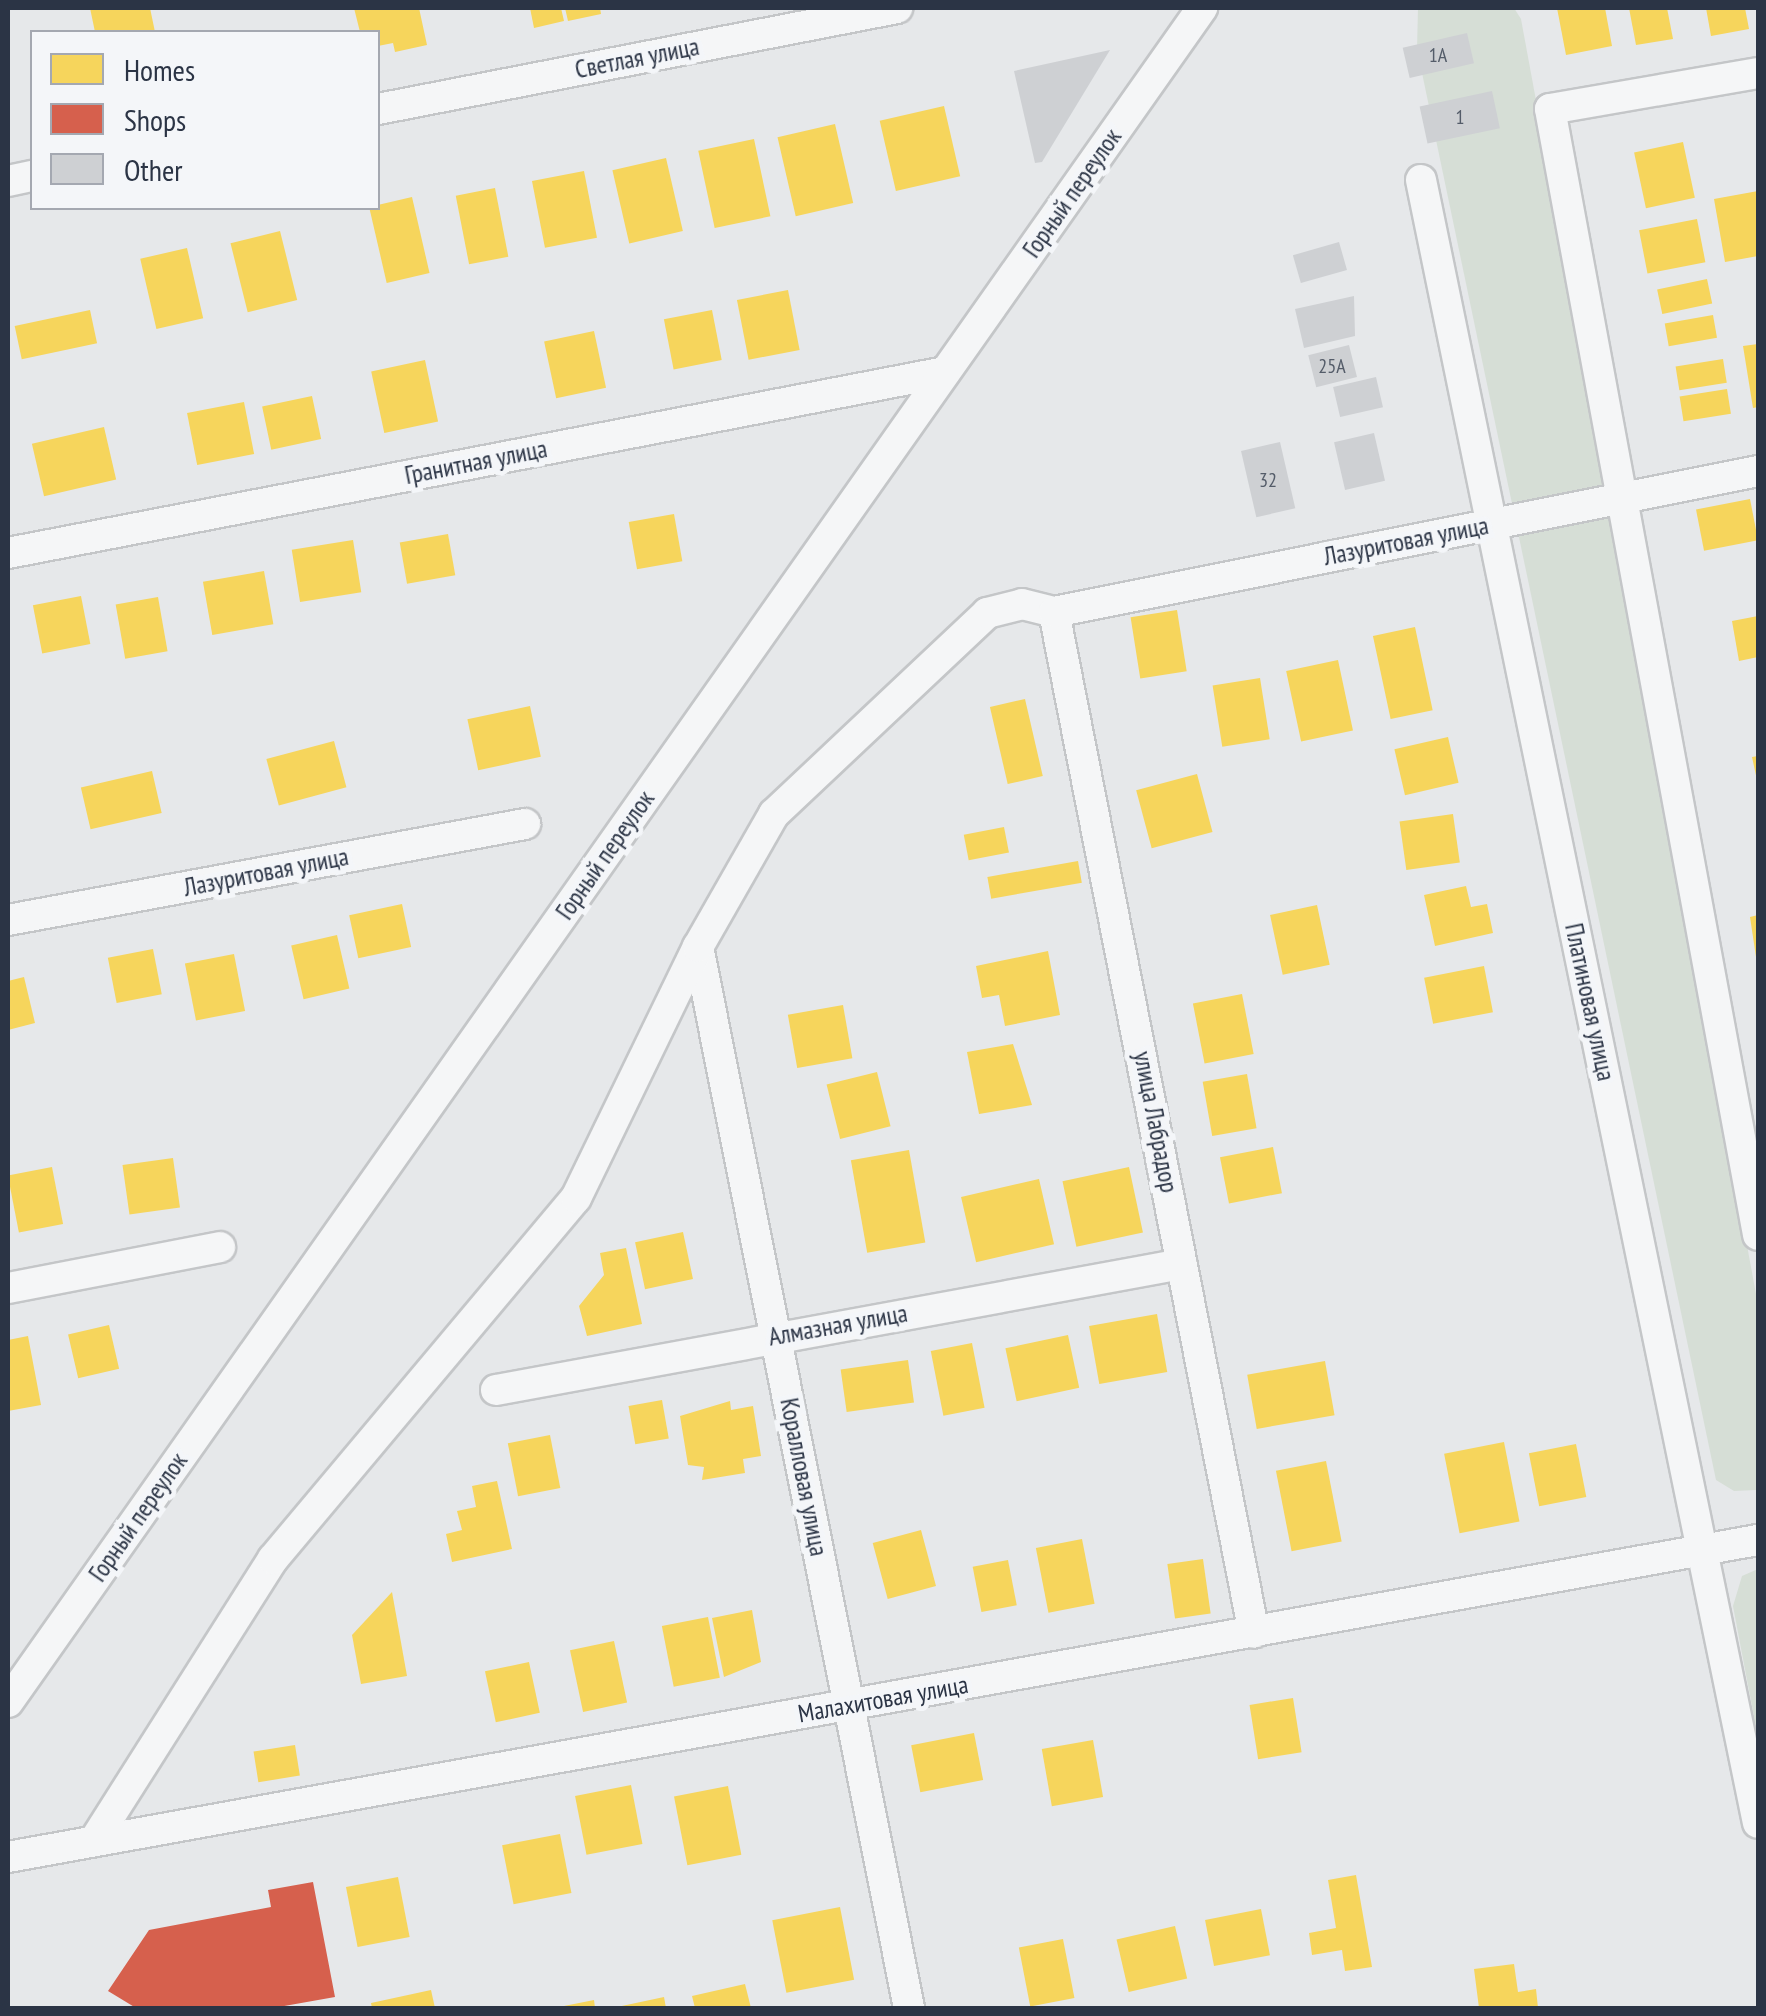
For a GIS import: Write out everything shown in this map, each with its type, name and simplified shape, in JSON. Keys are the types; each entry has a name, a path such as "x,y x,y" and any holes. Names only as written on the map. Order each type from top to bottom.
{"street":[{"name":"Светлая улица","path":"380,109 896,8"},
{"name":"Горный переулок","path":"8,1702 1202,8"},
{"path":"1758,73 1550,109 1751,1156 1758,1235"},
{"name":"Платиновая улица","path":"1421,180 1758,1823"},
{"name":"Гранитная улица","path":"8,553 945,372"},
{"name":"Лазуритовая улица","path":"94,1842 274,1560 576,1198 698,947 774,814 987,613 1022,604 1054,612 1758,471"},
{"name":"улица Лабрадор","path":"1054,612 1254,1633"},
{"name":"Лазуритовая улица","path":"8,920 525,824"},
{"name":"Коралловая улица","path":"698,947 909,2008"},
{"path":"8,1288 220,1247"},
{"name":"Алмазная улица","path":"496,1390 1182,1264"},
{"name":"Малахитовая улица","path":"8,1857 1758,1540"}],"shaded area":[{"path":"1418,8 1514,8 1521,19 1758,1305 1756,1490 1734,1491 1716,1480 1417,49"},
{"path":"1758,1569 1758,1738 1733,1606 1742,1576"}],"building: Homes":[{"path":"90,8 150,8 155,30 95,30"},
{"path":"354,8 419,8 427,45 395,52 393,43 380,46 380,30 360,30"},
{"path":"530,8 561,8 564,21 534,28"},
{"path":"565,8 600,8 601,14 568,21"},
{"path":"1557,8 1605,8 1612,46 1566,55"},
{"path":"1629,8 1667,8 1673,39 1636,45"},
{"path":"1706,8 1745,8 1749,29 1711,36"},
{"path":"944,106 960,176 896,191 880,121"},
{"path":"835,124 853,203 796,216 778,137"},
{"path":"754,139 770,216 715,228 698,151"},
{"path":"1683,142 1695,198 1646,208 1634,152"},
{"path":"666,158 683,231 629,243 612,170"},
{"path":"584,171 597,238 545,248 532,181"},
{"path":"495,188 508,257 469,264 456,196"},
{"path":"1758,191 1758,256 1725,262 1714,199"},
{"path":"412,197 430,273 387,283 370,210"},
{"path":"1697,219 1705,262 1647,273 1639,230"},
{"path":"280,231 297,300 248,312 231,243"},
{"path":"187,248 203,318 156,329 140,259"},
{"path":"1707,279 1712,303 1662,314 1657,290"},
{"path":"788,290 800,350 749,360 737,300"},
{"path":"90,310 97,343 22,359 15,326"},
{"path":"712,310 722,360 674,369 664,319"},
{"path":"1713,315 1717,338 1669,346 1665,324"},
{"path":"594,331 606,388 556,398 544,342"},
{"path":"1758,344 1758,407 1753,408 1743,346"},
{"path":"1723,359 1727,383 1679,390 1676,367"},
{"path":"425,360 438,422 384,433 371,371"},
{"path":"1727,389 1731,414 1684,421 1680,397"},
{"path":"312,396 321,439 271,450 262,407"},
{"path":"244,402 254,454 197,465 187,413"},
{"path":"104,427 116,480 44,496 32,444"},
{"path":"1750,499 1758,540 1704,551 1696,509"},
{"path":"674,514 682,561 637,569 629,522"},
{"path":"448,534 455,575 407,584 400,543"},
{"path":"353,540 361,592 300,602 292,550"},
{"path":"264,571 273,624 212,635 203,582"},
{"path":"81,596 90,644 42,653 33,605"},
{"path":"158,597 168,651 125,659 116,604"},
{"path":"1177,610 1187,671 1140,679 1131,617"},
{"path":"1758,616 1758,657 1739,661 1732,621"},
{"path":"1415,627 1433,710 1391,719 1373,636"},
{"path":"1338,660 1353,730 1301,741 1286,671"},
{"path":"1260,678 1270,739 1222,747 1213,686"},
{"path":"1025,699 1043,776 1008,784 990,707"},
{"path":"530,706 541,757 478,770 467,719"},
{"path":"1448,737 1459,783 1405,795 1394,749"},
{"path":"334,741 346,787 279,805 266,759"},
{"path":"1758,756 1758,780 1757,780 1752,757"},
{"path":"152,771 162,813 91,829 81,787"},
{"path":"1197,774 1213,832 1152,848 1136,790"},
{"path":"1453,814 1460,863 1406,870 1400,822"},
{"path":"1004,827 1009,853 969,860 964,835"},
{"path":"1078,861 1082,883 991,899 987,877"},
{"path":"1466,886 1471,907 1487,904 1493,933 1435,946 1424,895"},
{"path":"402,904 411,947 358,958 349,915"},
{"path":"1317,905 1330,965 1283,975 1270,915"},
{"path":"1758,915 1758,957 1756,957 1750,917"},
{"path":"337,935 349,989 304,999 291,946"},
{"path":"153,949 162,994 117,1003 108,958"},
{"path":"1048,951 1060,1015 1005,1026 999,995 982,998 976,966"},
{"path":"234,954 245,1011 196,1020 185,964"},
{"path":"1484,966 1493,1012 1433,1024 1424,978"},
{"path":"24,977 35,1023 8,1030 8,981"},
{"path":"1242,994 1254,1054 1205,1063 1193,1004"},
{"path":"843,1005 852,1058 797,1068 788,1015"},
{"path":"1013,1044 1032,1105 979,1114 967,1052"},
{"path":"877,1072 891,1126 840,1139 827,1085"},
{"path":"1247,1074 1257,1128 1212,1136 1203,1082"},
{"path":"1273,1147 1282,1193 1229,1203 1220,1157"},
{"path":"909,1150 925,1243 867,1253 851,1160"},
{"path":"173,1158 180,1208 129,1215 122,1165"},
{"path":"52,1167 63,1224 19,1233 8,1176"},
{"path":"1129,1167 1143,1233 1076,1247 1062,1181"},
{"path":"1039,1179 1054,1244 976,1262 961,1197"},
{"path":"683,1232 693,1279 645,1289 635,1242"},
{"path":"626,1248 642,1324 587,1336 579,1306 604,1275 600,1253"},
{"path":"1157,1314 1167,1372 1099,1384 1089,1326"},
{"path":"109,1325 119,1369 78,1378 68,1334"},
{"path":"1068,1335 1079,1388 1017,1401 1005,1348"},
{"path":"28,1336 41,1405 8,1411 8,1340"},
{"path":"972,1343 985,1408 943,1416 931,1351"},
{"path":"908,1360 914,1403 847,1412 841,1369"},
{"path":"1325,1361 1335,1415 1257,1429 1247,1375"},
{"path":"662,1400 669,1438 635,1444 629,1406"},
{"path":"730,1401 731,1410 753,1406 761,1456 743,1459 745,1473 702,1480 704,1467 688,1465 680,1416"},
{"path":"550,1435 560,1488 518,1496 508,1443"},
{"path":"1504,1442 1519,1522 1460,1533 1444,1454"},
{"path":"1576,1444 1586,1497 1539,1506 1529,1453"},
{"path":"1326,1461 1342,1541 1292,1551 1276,1471"},
{"path":"497,1481 512,1549 452,1562 446,1534 462,1530 457,1511 476,1507 472,1486"},
{"path":"921,1530 936,1586 888,1599 873,1543"},
{"path":"1082,1539 1095,1604 1048,1613 1036,1548"},
{"path":"1203,1559 1211,1613 1175,1618 1167,1564"},
{"path":"1008,1560 1017,1605 981,1612 973,1567"},
{"path":"392,1592 407,1676 361,1684 352,1635"},
{"path":"752,1610 761,1662 724,1677 712,1618"},
{"path":"708,1617 720,1678 674,1687 662,1626"},
{"path":"614,1641 627,1703 583,1712 570,1650"},
{"path":"529,1662 540,1713 496,1722 485,1671"},
{"path":"1293,1698 1302,1752 1258,1759 1250,1705"},
{"path":"974,1733 983,1780 920,1792 911,1745"},
{"path":"1093,1740 1103,1797 1052,1806 1042,1749"},
{"path":"295,1745 300,1776 258,1782 254,1752"},
{"path":"631,1785 642,1844 586,1855 575,1796"},
{"path":"728,1786 741,1855 687,1865 674,1796"},
{"path":"560,1834 571,1893 514,1904 502,1845"},
{"path":"1356,1875 1372,1967 1345,1971 1342,1950 1312,1955 1309,1933 1336,1928 1328,1880"},
{"path":"398,1877 410,1937 358,1947 346,1887"},
{"path":"840,1907 854,1980 786,1993 772,1920"},
{"path":"1261,1909 1270,1955 1214,1966 1205,1920"},
{"path":"1175,1926 1187,1979 1129,1992 1117,1939"},
{"path":"1063,1939 1074,1998 1030,2006 1019,1948"},
{"path":"1514,1964 1518,1992 1536,1989 1538,2008 1479,2008 1474,1969"},
{"path":"745,1984 751,2008 695,2008 692,1996"},
{"path":"431,1990 435,2008 372,2008 371,2003"},
{"path":"664,1997 666,2008 617,2008 617,2007"},
{"path":"594,2000 595,2008 559,2008 559,2007"}],"building: Shops":[{"path":"313,1882 335,1997 273,2008 136,2008 108,1991 149,1930 271,1907 268,1890"}],"building: Other":[{"path":"1467,33 1474,63 1410,78 1403,48"},
{"path":"1110,50 1042,162 1035,163 1014,71"},
{"path":"1492,91 1500,128 1428,144 1420,106"},
{"path":"1339,242 1347,270 1301,283 1293,255"},
{"path":"1354,296 1355,336 1304,348 1295,309"},
{"path":"1349,345 1357,377 1316,387 1308,355"},
{"path":"1376,377 1383,407 1340,417 1333,387"},
{"path":"1374,433 1385,481 1345,490 1334,442"},
{"path":"1280,442 1295,508 1256,517 1241,451"}]}
